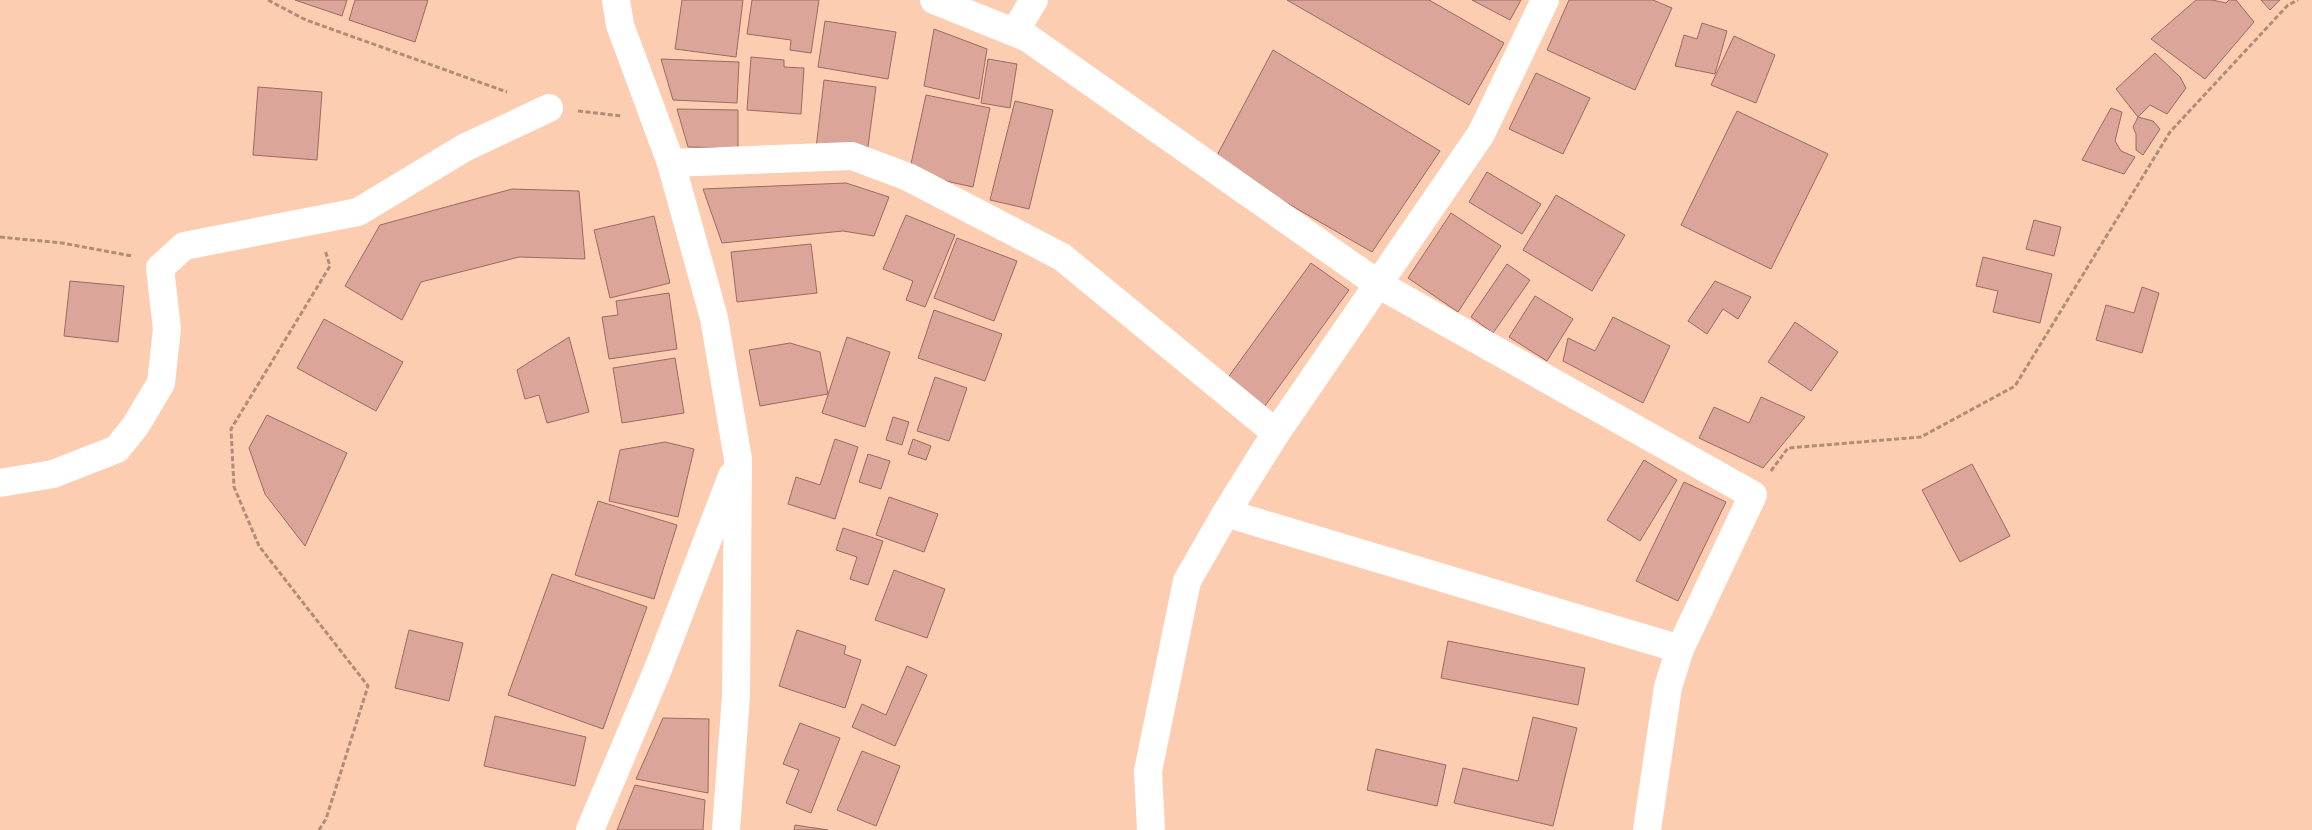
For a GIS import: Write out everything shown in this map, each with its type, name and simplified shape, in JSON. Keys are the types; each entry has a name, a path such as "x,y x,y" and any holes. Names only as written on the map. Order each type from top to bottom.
{"street":[{"path":"616,0 620,25 657,120 671,163 714,318 738,459 736,696 726,830"},
{"path":"934,0 1015,31 1028,38 1378,284 1753,495 1680,649 1668,687 1647,830"},
{"path":"1015,31 1034,0"},
{"path":"1151,830 1148,771 1187,582 1226,513 1276,434 1481,134 1545,0"},
{"path":"0,483 53,474 117,449 136,425 161,383 167,329 160,268 184,246 358,212 464,148 549,108"},
{"path":"671,163 852,156 908,177 1062,257 1276,434"},
{"path":"590,830 658,669 738,459"},
{"path":"1226,513 1680,649"}],"path":[{"path":"268,0 306,20 549,108 657,120"},
{"path":"1753,495 1788,448 1921,438 2015,386 2170,132 2288,5 2298,0"},
{"path":"316,221 330,266 231,429 234,487 259,546 368,686 326,819 319,830"},
{"path":"0,237 62,243 135,256 160,268"}],"building":[{"path":"295,0 347,0 342,16"},
{"path":"355,0 428,0 415,42 349,20"},
{"path":"682,0 743,0 736,57 675,49"},
{"path":"752,0 819,0 811,53 790,50 791,40 747,34"},
{"path":"1287,0 1429,0 1504,43 1469,105"},
{"path":"1472,0 1521,0 1510,20"},
{"path":"1569,0 1653,0 1672,8 1635,90 1547,50"},
{"path":"2196,0 2212,0 2226,3 2229,0 2236,0 2254,22 2205,79 2151,39"},
{"path":"2261,0 2280,0 2270,10"},
{"path":"825,21 896,32 888,79 818,67"},
{"path":"1702,23 1727,31 1715,74 1675,66 1684,35 1697,39"},
{"path":"934,29 987,49 979,99 924,86"},
{"path":"1734,36 1775,55 1756,103 1711,85"},
{"path":"1273,50 1440,151 1372,252 1214,161"},
{"path":"2155,53 2180,77 2186,88 2167,114 2150,105 2138,117 2116,89"},
{"path":"751,57 784,60 784,67 804,68 801,114 747,110"},
{"path":"661,59 739,62 737,103 673,100"},
{"path":"988,59 1017,64 1010,108 981,103"},
{"path":"1536,73 1590,98 1563,154 1509,129"},
{"path":"824,80 876,87 867,154 816,148"},
{"path":"258,87 322,92 317,160 253,155"},
{"path":"926,95 990,108 973,187 909,173"},
{"path":"1015,101 1053,110 1029,209 990,200"},
{"path":"2111,108 2122,112 2115,141 2121,151 2135,157 2124,174 2082,160"},
{"path":"677,109 738,110 738,148 688,147"},
{"path":"1737,111 1828,154 1771,269 1681,225"},
{"path":"2138,117 2153,121 2160,129 2143,155 2136,150 2136,134 2133,127"},
{"path":"1487,172 1541,204 1522,234 1469,202"},
{"path":"846,183 889,197 874,236 843,231 722,243 703,189"},
{"path":"512,189 579,191 585,259 519,257 421,282 402,320 345,286 380,225"},
{"path":"1556,195 1625,235 1592,291 1523,250"},
{"path":"1451,213 1501,246 1458,312 1408,278"},
{"path":"906,215 955,235 925,307 906,300 913,281 883,269"},
{"path":"654,216 670,283 610,298 594,230"},
{"path":"2034,220 2061,227 2054,256 2026,249"},
{"path":"957,238 1017,261 994,321 934,298"},
{"path":"811,244 817,293 737,302 731,252"},
{"path":"1983,257 2052,274 2040,323 1993,312 1998,291 1976,286"},
{"path":"1311,263 1349,290 1262,410 1224,383"},
{"path":"1507,264 1530,280 1493,333 1471,317"},
{"path":"70,281 124,286 118,342 64,336"},
{"path":"1715,281 1751,297 1738,319 1723,309 1707,334 1688,321"},
{"path":"2142,287 2159,293 2142,353 2096,340 2106,305 2134,313"},
{"path":"669,293 677,349 609,359 602,317 618,315 616,301"},
{"path":"1535,296 1573,319 1547,361 1509,337"},
{"path":"934,310 1002,334 985,381 918,358"},
{"path":"1613,317 1670,346 1643,403 1563,361 1568,338 1595,351"},
{"path":"324,319 403,362 376,411 297,368"},
{"path":"1795,322 1838,352 1811,391 1768,362"},
{"path":"569,337 589,412 547,423 539,395 525,399 517,370"},
{"path":"847,337 890,352 865,427 822,413"},
{"path":"790,343 820,352 828,394 760,406 749,350"},
{"path":"675,358 684,413 622,423 613,368"},
{"path":"935,377 967,388 949,441 917,431"},
{"path":"1761,397 1805,417 1763,468 1699,438 1714,407 1749,423"},
{"path":"267,415 347,453 305,546 265,494 249,448"},
{"path":"893,417 909,422 902,445 886,440"},
{"path":"835,439 858,447 835,519 788,504 796,477 820,485"},
{"path":"913,439 931,446 926,460 908,454"},
{"path":"665,442 694,449 678,517 609,501 620,450"},
{"path":"868,454 890,461 881,489 859,482"},
{"path":"1644,460 1677,480 1640,541 1607,520"},
{"path":"1972,464 2010,536 1960,562 1922,490"},
{"path":"1684,482 1726,502 1678,601 1636,581"},
{"path":"889,497 938,514 924,552 876,535"},
{"path":"598,501 677,525 654,599 575,575"},
{"path":"843,528 883,541 868,585 850,579 857,557 836,550"},
{"path":"894,570 945,589 927,638 875,620"},
{"path":"552,574 647,607 603,729 508,695"},
{"path":"409,630 463,643 449,701 395,688"},
{"path":"797,630 846,646 844,654 861,660 845,708 779,686"},
{"path":"1448,641 1585,668 1578,705 1441,678"},
{"path":"907,666 927,675 895,746 852,727 862,704 886,715"},
{"path":"495,716 586,737 575,786 484,766"},
{"path":"1533,717 1577,728 1553,826 1454,803 1463,768 1518,781"},
{"path":"663,718 709,719 708,793 636,779"},
{"path":"800,723 840,738 811,813 786,803 799,770 783,764"},
{"path":"1376,749 1446,765 1437,806 1367,790"},
{"path":"862,751 900,766 876,826 837,810"},
{"path":"635,785 705,800 703,830 617,830"},
{"path":"795,825 828,830 794,830"}]}
